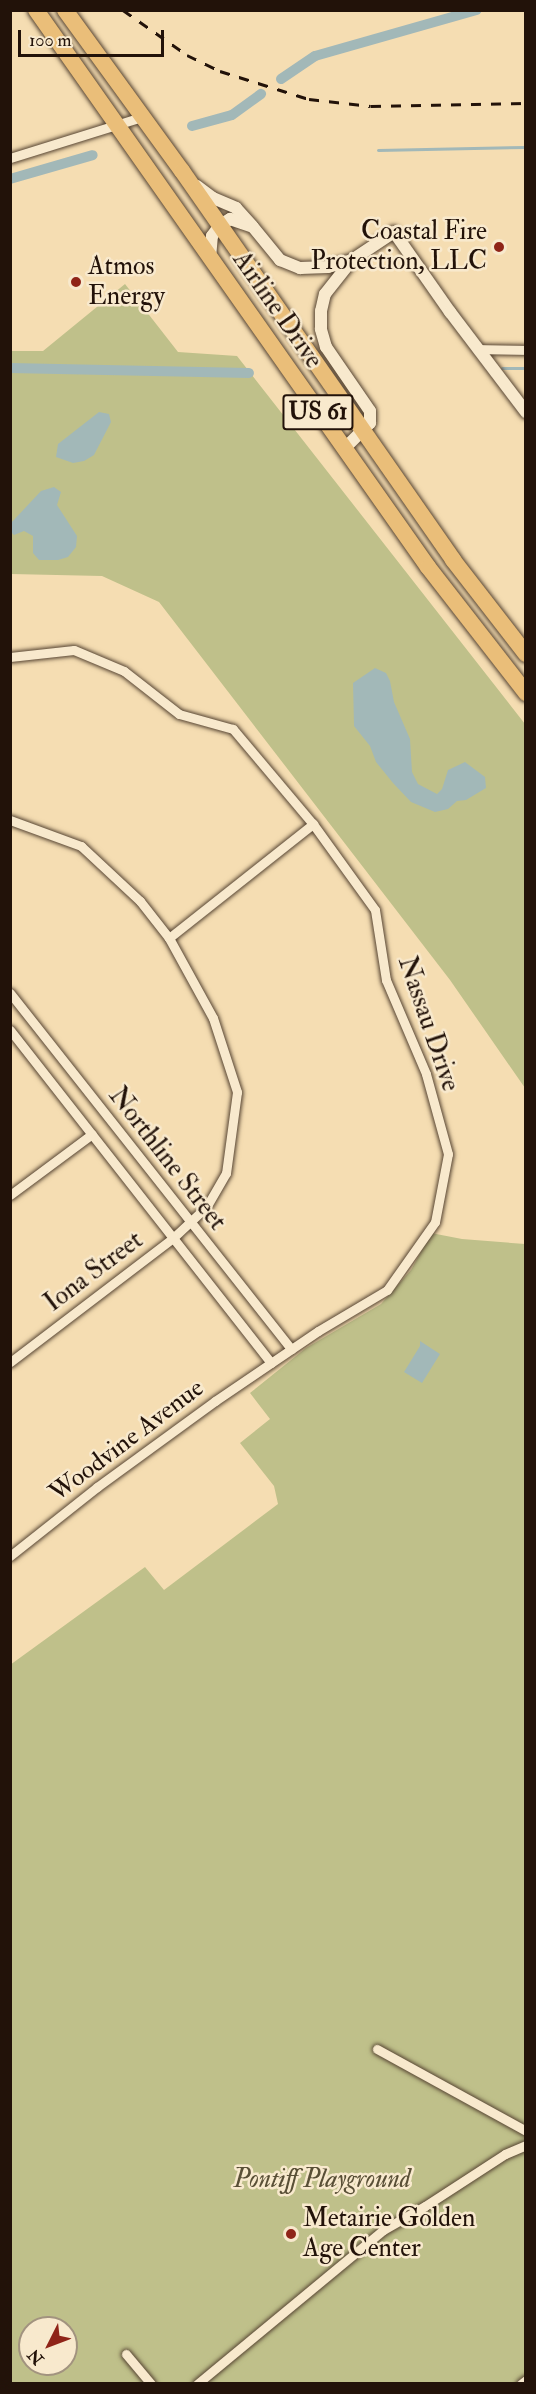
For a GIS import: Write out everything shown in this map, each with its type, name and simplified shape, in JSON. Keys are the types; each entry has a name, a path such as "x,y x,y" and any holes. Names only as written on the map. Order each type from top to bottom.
{"highway":[{"name":"Airline Drive","path":"36,10 428,567 525,693"},
{"name":"Airline Drive","path":"65,10 182,171 453,560 525,654"}],"street":[{"path":"10,158 142,117"},
{"path":"182,171 206,194 236,208 280,260 300,268 328,267 352,260 394,232 525,412"},
{"path":"210,260 212,236 220,225 230,219 253,227"},
{"path":"344,449 370,423 370,411 326,347 321,329 325,294 352,260"},
{"path":"477,349 525,350"},
{"name":"Nassau Drive","path":"10,657 74,650 124,672 179,714 233,729 313,824 375,910 386,980 426,1074 448,1154 435,1222 387,1290 271,1363"},
{"name":"Iona Street","path":"10,820 81,846 140,901 169,938 213,1018 237,1092 226,1173 206,1207 173,1238 10,1362"},
{"path":"169,938 313,824"},
{"name":"Northline Street","path":"10,993 291,1349"},
{"name":"Northline Street","path":"10,1030 271,1363"},
{"path":"10,1195 92,1134"},
{"name":"Woodvine Avenue","path":"10,1556 97,1486 271,1363"},
{"path":"377,2049 525,2132"},
{"path":"197,2384 383,2230 425,2206 505,2154 525,2145"},
{"path":"126,2354 151,2384"},
{"path":"521,2384 525,2380"}],"green space":[{"path":"125,284 178,352 237,356 525,724 525,1088 450,980 159,602 102,576 11,574 11,351 43,351"},
{"name":"Pontiff Playground","path":"431,1233 462,1239 525,1244 525,2383 11,2383 10,1665 145,1567 164,1590 278,1504 274,1486 240,1443 270,1419 250,1393 306,1348 381,1304 411,1270"}],"shaded area":[{"path":"99,412 109,414 111,422 94,455 84,461 73,463 56,457 58,444"},
{"path":"54,487 61,492 57,505 77,536 76,547 68,557 58,560 39,560 33,553 33,536 24,531 14,535 11,532 11,523 41,491"},
{"path":"375,668 386,673 390,681 394,702 410,739 412,772 418,784 437,794 442,789 448,770 465,762 485,777 486,788 466,800 457,801 448,809 435,812 411,802 393,783 376,762 370,746 354,726 353,683"},
{"path":"420,1341 440,1354 422,1383 404,1372 420,1346"}],"waterway":[{"path":"281,79 315,56 477,10"},
{"path":"192,126 232,115 261,94"},
{"path":"378,150 526,147"},
{"path":"10,179 93,155"},
{"path":"10,368 249,373"},
{"path":"502,368 526,368"}],"railway":[{"path":"123,10 187,55 220,71 309,99 371,106 526,103"}],"place":[{"name":"Coastal Fire Protection, LLC","path":"499,247"},
{"name":"Atmos Energy","path":"76,282"},
{"name":"Metairie Golden Age Center","path":"291,2234"}]}
